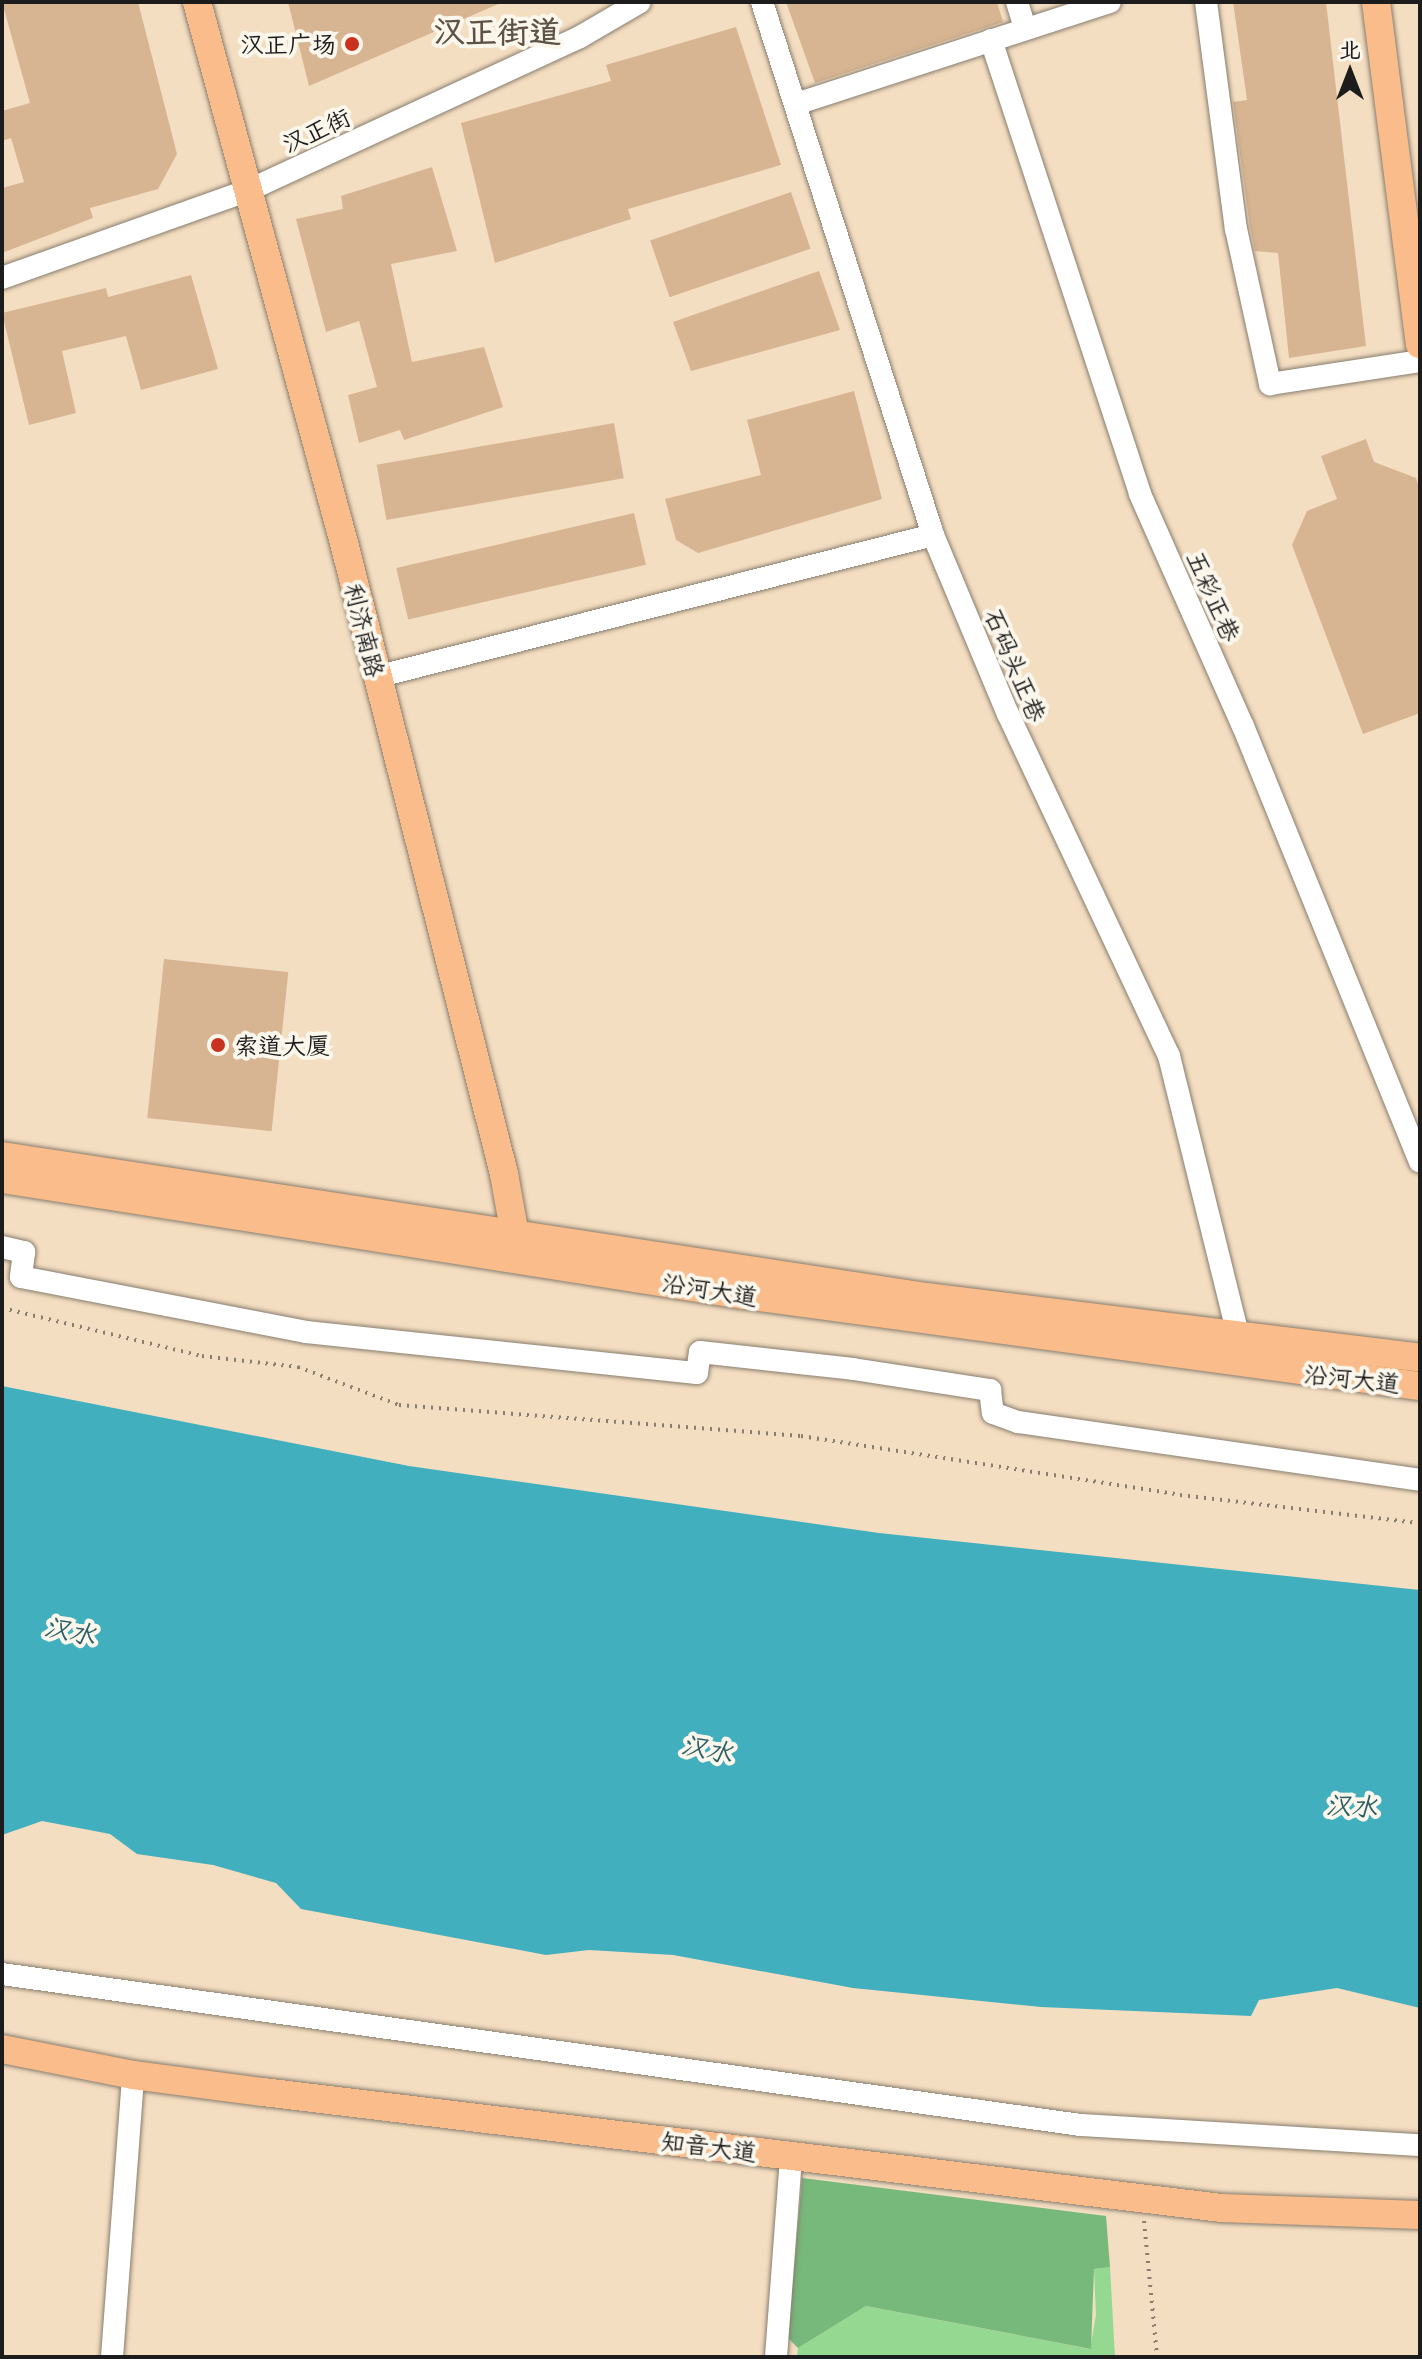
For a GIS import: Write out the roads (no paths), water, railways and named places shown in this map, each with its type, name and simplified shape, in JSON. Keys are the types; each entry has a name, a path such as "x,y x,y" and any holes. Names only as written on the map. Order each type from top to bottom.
{"main road":[{"name":"利济南路","path":"197,2 376,677 517,1248"},
{"path":"1376,2 1420,344"},
{"name":"沿河大道","path":"2,1156 967,1327 1420,1386"},
{"name":"沿河大道","path":"2,1179 517,1248 1420,1358"},
{"name":"知音大道","path":"2,2049 133,2075 1221,2208 1420,2215"}],"street":[{"name":"汉正街","path":"2,278 249,190 580,37 640,2"},
{"name":"石码头正巷","path":"762,2 933,535 1020,742 1169,1056 1239,1338"},
{"path":"1017,2 1025,29"},
{"path":"796,104 1110,2"},
{"path":"1206,2 1236,229 1270,384 1420,361"},
{"name":"五彩正巷","path":"991,40 1140,494 1327,927 1420,1161"},
{"path":"376,677 933,535"},
{"path":"2,1247 24,1252 21,1277 306,1332 697,1373 700,1352 853,1369 990,1390 993,1413 1018,1422 1420,1480"},
{"path":"2,1974 1080,2125 1420,2145"},
{"path":"112,2357 133,2075"},
{"path":"776,2357 791,2157"}],"water":[{"name":"汉水","path":"2,1386 409,1466 879,1533 1420,1590 1420,2008 1337,1988 1259,2000 1251,2016 1041,2007 853,1988 673,1955 589,1950 546,1955 301,1909 276,1883 213,1865 137,1854 110,1834 42,1821 2,1835"}],"place":[{"name":"汉正广场","path":"352,44"},
{"name":"索道大厦","path":"218,1045"}],"district":[{"name":"汉正街道","path":"497,30"}]}
